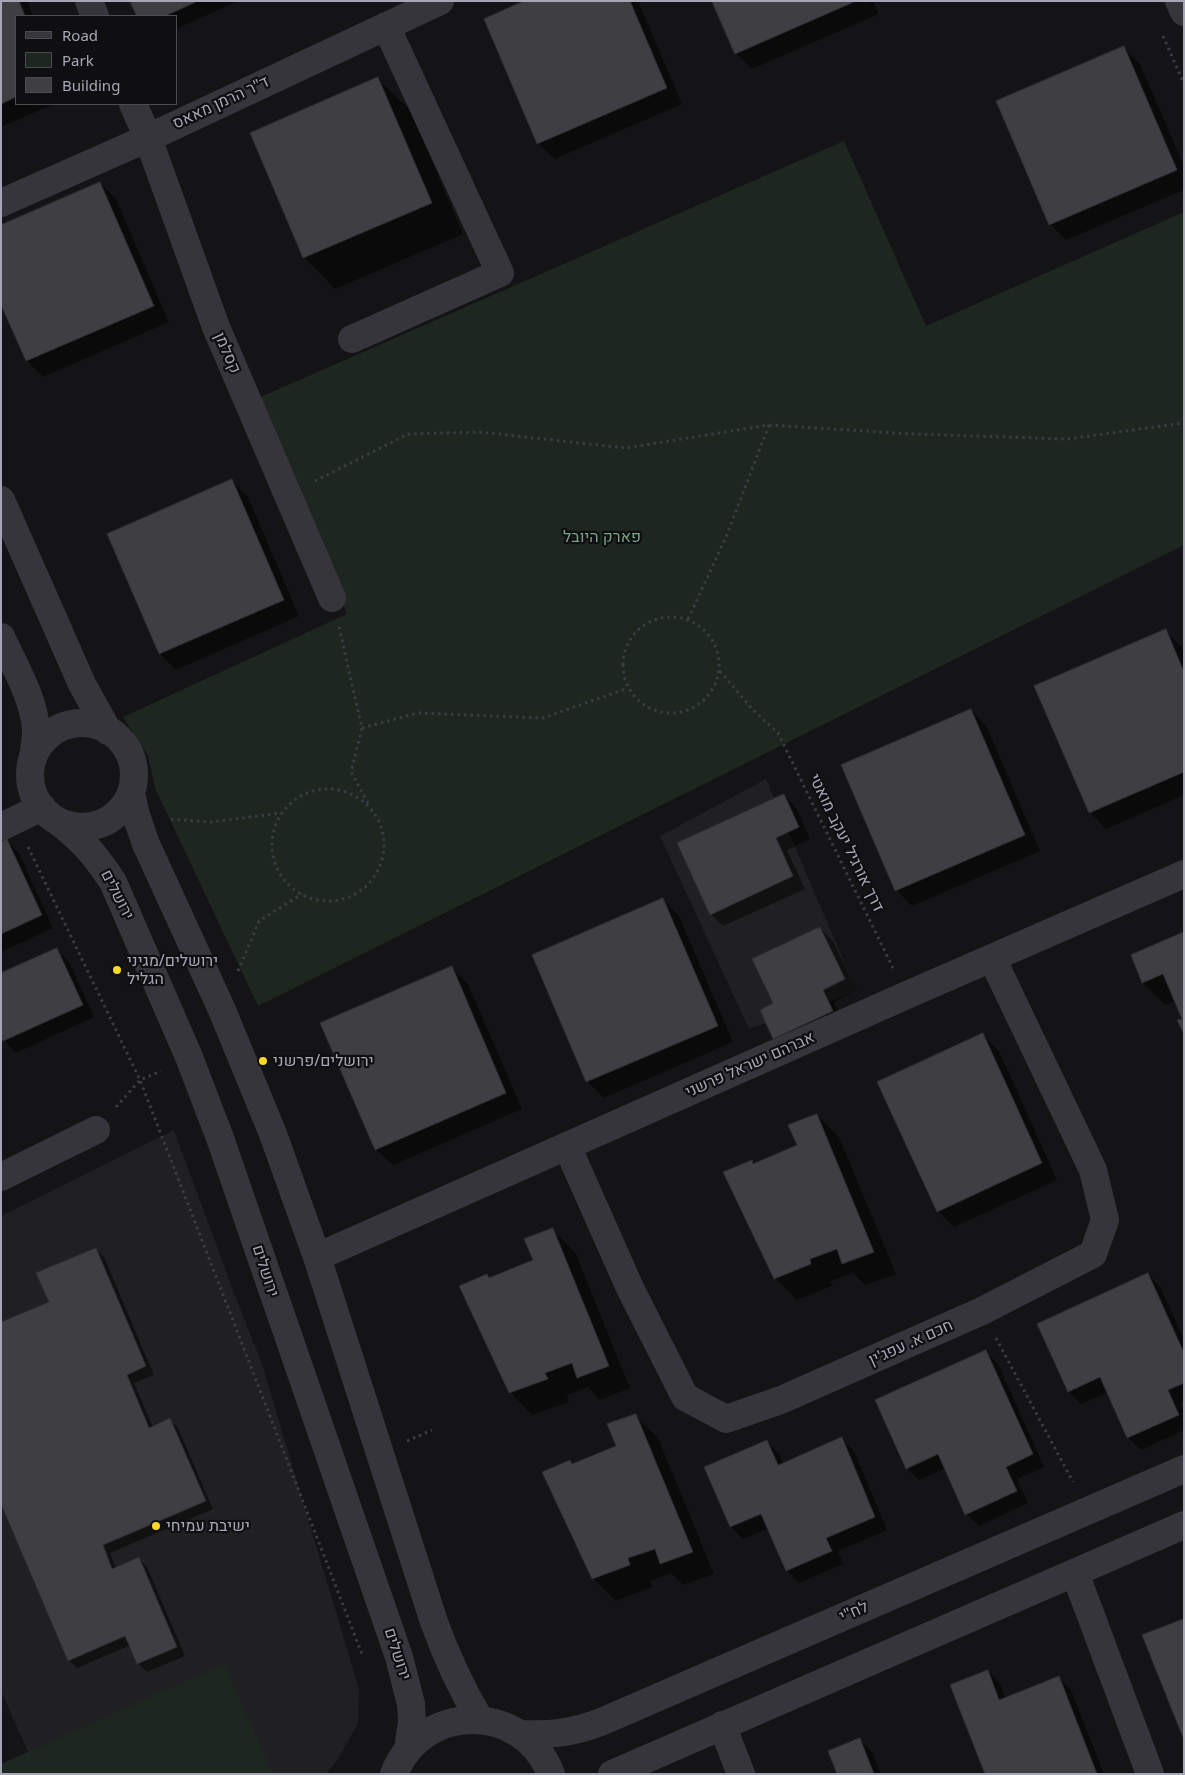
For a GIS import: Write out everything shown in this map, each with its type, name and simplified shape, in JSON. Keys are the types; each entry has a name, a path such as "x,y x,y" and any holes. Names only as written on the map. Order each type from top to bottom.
{"street":[{"path":"89,1 95,15"},
{"name":"ד\"ר הרמן מאאס","path":"1,203 148,138 440,1"},
{"path":"1179,1 1184,12"},
{"path":"352,339 500,273 386,26"},
{"name":"קסלמן","path":"133,105 148,138 216,327 332,598"},
{"path":"1,500 82,684 108,730"},
{"path":"1,637 30,701 36,730 30,775 33,793 49,814 73,827 91,827 108,821 122,809 133,804"},
{"path":"33,758 40,744 51,734 64,726 79,723 94,725 108,730 126,747 134,776 133,804 146,844 222,1010 273,1134 316,1257 434,1622 458,1681 480,1720"},
{"path":"8,823 49,814"},
{"name":"ירושלים","path":"49,814 77,836 100,862 114,882 190,1057 241,1198 399,1657 411,1704 412,1721 408,1750"},
{"name":"אברהם ישראל פרשני","path":"316,1257 1184,874"},
{"name":"חכם א. עפג'ין","path":"567,1146 630,1288 685,1398 726,1419 781,1400 982,1311 1093,1254 1105,1220 1093,1170 992,958"},
{"path":"1,1177 96,1130"},
{"name":"לח\"י","path":"520,1734 560,1734 600,1722 1184,1469"},
{"path":"612,1774 1184,1525"},
{"path":"1075,1573 1150,1774"},
{"path":"394,1774 402,1757 408,1750 418,1740 440,1726 453,1722 480,1720 494,1722 520,1734 540,1754 551,1774"},
{"path":"722,1725 741,1774"}],"path":[{"path":"1162,34 1184,84"},
{"path":"288,495 408,434 480,432 625,448 769,425 911,434 1067,439 1184,423"},
{"path":"688,620 726,537 769,425"},
{"path":"332,598 362,728 351,772 371,807 381,826 385,848 381,867 370,884 354,896 335,901 316,900 302,894 286,882 276,865 272,846 275,827 281,813 295,799 312,790 332,788 357,796 371,807"},
{"path":"672,616 688,620 702,627 713,640 719,654 720,671 716,686 707,699 695,708 680,713 665,714 650,709 638,700 628,688 623,672 624,656 630,640 641,627 655,620 672,616"},
{"name":"דרך אורגיל יעקב מואטי","path":"720,671 752,710 778,733 907,995"},
{"path":"362,728 418,713 543,718 628,688"},
{"path":"133,804 211,822 281,813"},
{"path":"8,823 140,1080 362,1655"},
{"path":"222,1010 259,922 302,894"},
{"path":"96,1130 140,1080 190,1057"},
{"path":"982,1311 1089,1511"}],"shaded area":[{"path":"766,779 857,992 749,1029 660,836"},
{"name":"ישיבת עמיחי","path":"174,1130 262,1364 359,1689 358,1723 338,1759 326,1774 38,1774 1,1691 1,1216"}],"green space":[{"name":"פארק היובל","path":"844,141 926,326 1184,212 1184,545 258,1006 155,788 148,756 123,717 347,614 256,399"},
{"path":"224,1664 273,1774 1,1774 1,1764"}],"building":[{"path":"1,1 19,1 25,15 15,15 15,97 1,104"},
{"path":"130,1 198,1 167,15 137,15"},
{"path":"524,1 630,1 667,88 537,144 484,19"},
{"path":"712,1 856,1 735,54"},
{"path":"1124,46 1177,170 1049,225 996,101"},
{"path":"378,77 432,203 303,258 250,133"},
{"path":"100,182 154,306 26,361 1,305 1,225"},
{"path":"232,479 284,600 159,654 107,534"},
{"path":"1166,629 1184,672 1184,772 1089,813 1034,686"},
{"path":"971,709 1025,835 895,891 841,765"},
{"path":"784,794 799,827 776,838 793,876 710,915 677,843"},
{"path":"7,839 42,915 1,934 1,842"},
{"path":"663,898 718,1026 586,1082 532,955"},
{"path":"820,927 845,979 823,990 833,1011 773,1039 760,1010 773,1003 752,959"},
{"path":"1184,932 1184,1034 1177,1020 1182,1019 1163,974 1142,983 1131,955"},
{"path":"57,948 83,1005 3,1041 1,1038 1,973"},
{"path":"452,966 506,1093 375,1150 320,1023"},
{"path":"983,1033 1042,1163 937,1212 877,1082"},
{"path":"817,1114 874,1252 842,1264 837,1249 810,1259 811,1264 774,1279 723,1172 752,1160 753,1164 797,1145 788,1125"},
{"path":"553,1228 609,1366 577,1378 572,1363 545,1373 548,1379 509,1393 459,1286 487,1274 489,1278 533,1260 524,1239"},
{"path":"96,1248 146,1366 127,1375 149,1428 170,1418 206,1501 103,1545 112,1569 139,1557 177,1647 137,1664 125,1636 68,1661 1,1504 1,1322 49,1302 36,1273"},
{"path":"1148,1273 1184,1353 1184,1383 1168,1390 1179,1415 1127,1438 1100,1377 1068,1392 1037,1324"},
{"path":"986,1350 1033,1454 1006,1467 1017,1491 965,1515 938,1454 906,1469 875,1400"},
{"path":"636,1414 693,1552 660,1564 655,1549 628,1558 630,1565 592,1579 542,1472 570,1460 572,1464 616,1446 607,1424"},
{"path":"842,1437 875,1517 826,1538 832,1551 786,1571 761,1514 730,1527 704,1467 767,1440 778,1465"},
{"path":"1184,1619 1184,1740 1142,1635"},
{"path":"988,1670 999,1700 1059,1676 1097,1774 985,1774 950,1685"},
{"path":"860,1738 874,1774 837,1774 828,1751"}],"place":[{"name":"ירושלים/מגיני הגליל","path":"117,970"},
{"name":"ירושלים/פרשני","path":"263,1061"},
{"name":"ישיבת עמיחי","path":"156,1526"}]}
